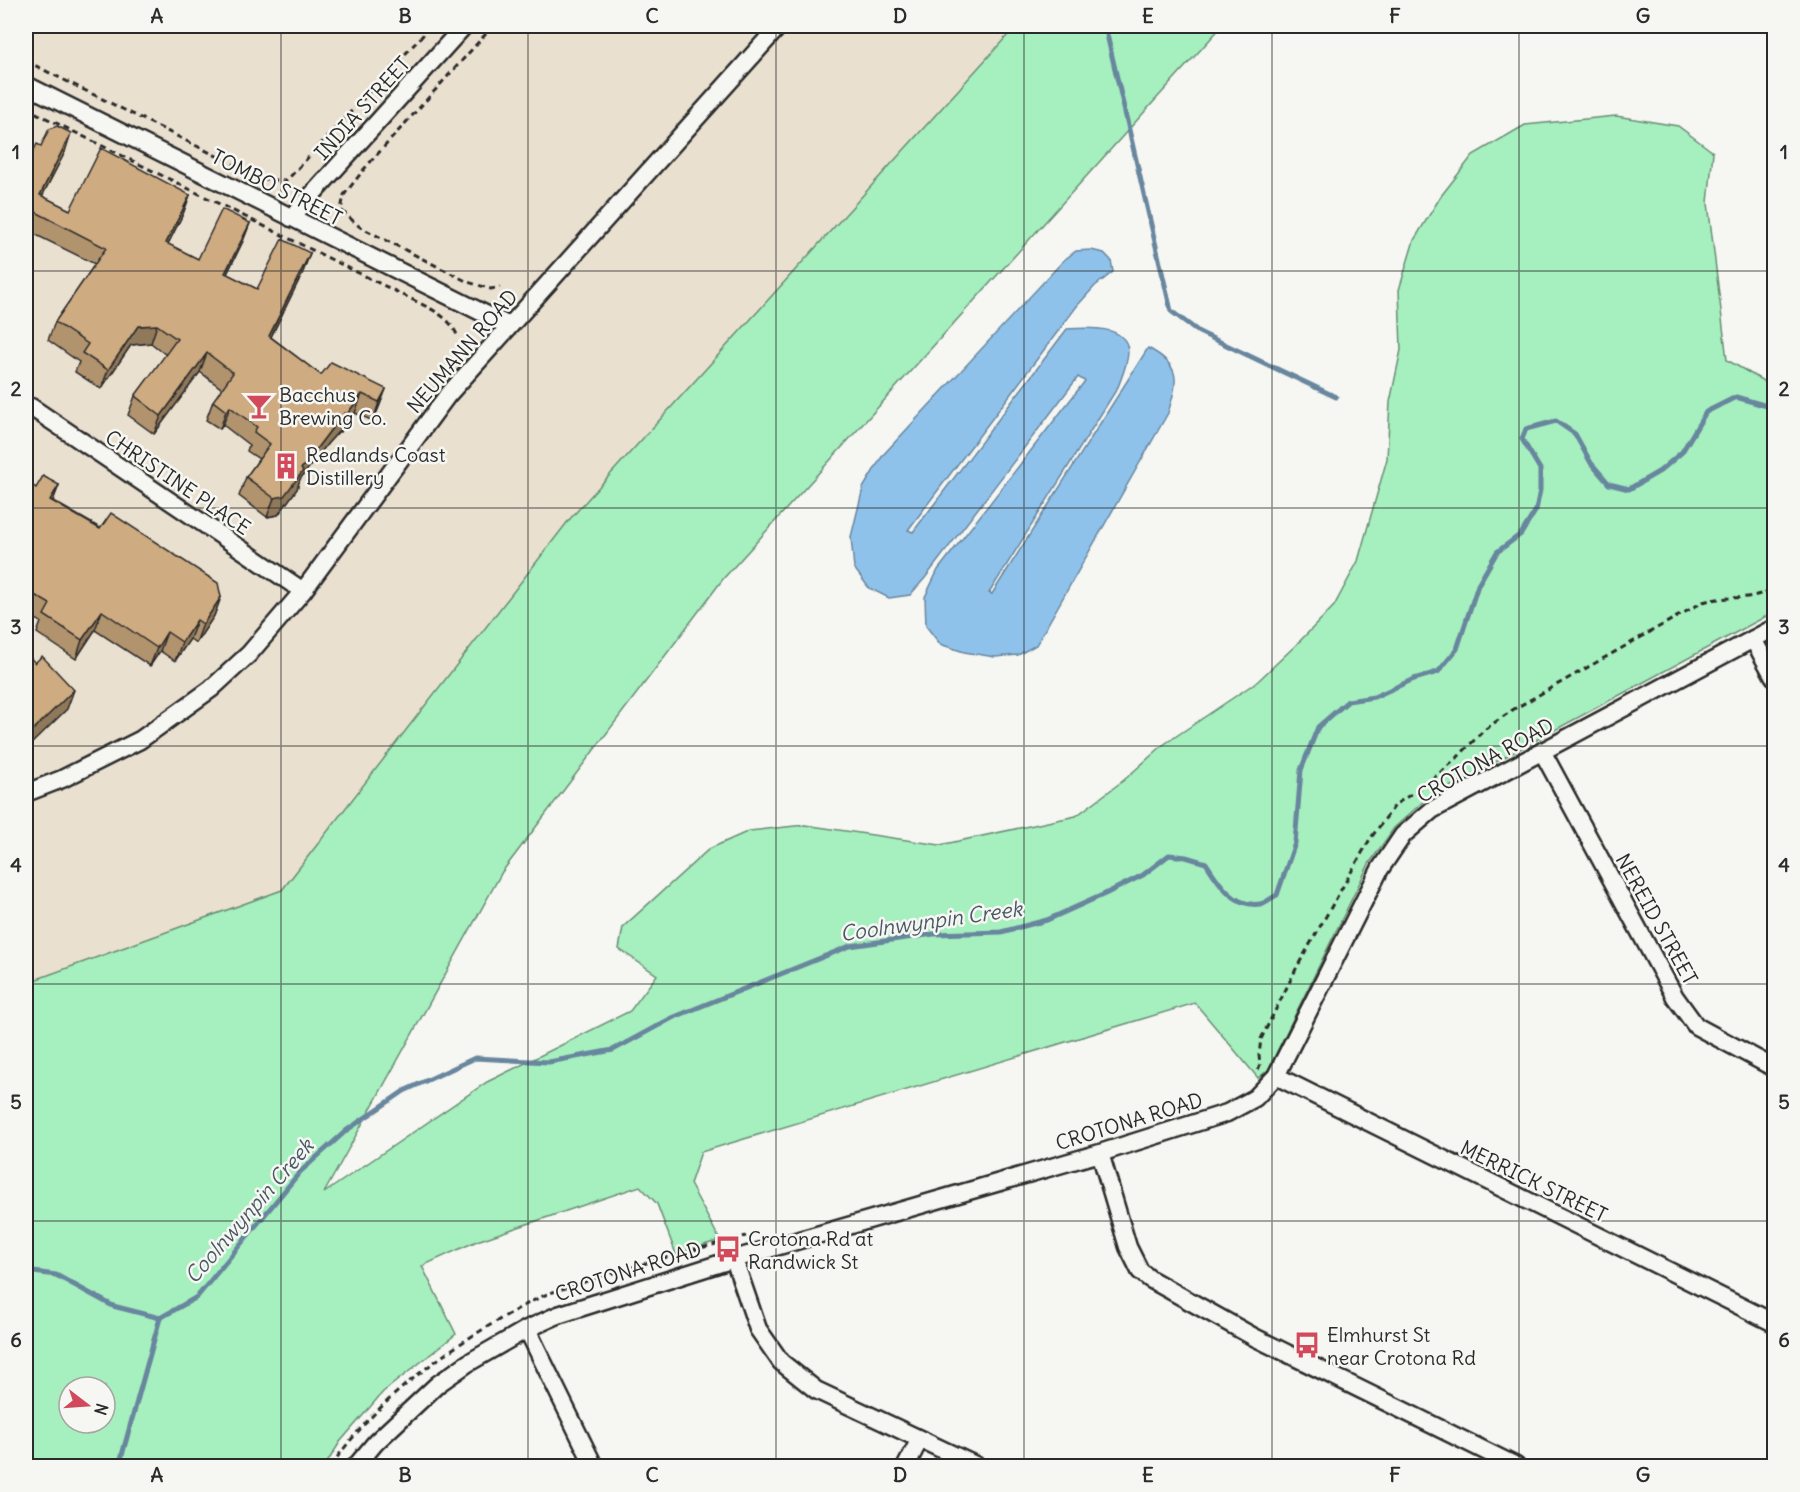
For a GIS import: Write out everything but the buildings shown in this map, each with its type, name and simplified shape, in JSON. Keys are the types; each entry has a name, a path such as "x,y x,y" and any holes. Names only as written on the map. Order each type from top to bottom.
{"street":[{"name":"INDIA STREET","path":"291,218 464,26"},
{"name":"NEUMANN ROAD","path":"26,793 100,762 140,740 211,689 249,654 303,591 447,396 779,26"},
{"name":"TOMBO STREET","path":"26,85 509,326"},
{"name":"CHRISTINE PLACE","path":"27,404 303,591"},
{"name":"CROTONA ROAD","path":"356,1467 376,1442 438,1384 468,1363 527,1329 588,1304 734,1259 1100,1153 1227,1113 1255,1098 1276,1076 1380,869 1403,835 1432,810 1774,628"},
{"path":"1754,639 1774,677"},
{"name":"NEREID STREET","path":"1542,751 1675,997 1689,1017 1696,1026 1774,1068"},
{"name":"MERRICK STREET","path":"1276,1076 1774,1323"},
{"path":"1100,1153 1128,1247 1140,1271 1150,1280 1254,1337 1516,1467"},
{"path":"734,1259 758,1329 781,1362 816,1390 977,1467"},
{"path":"527,1329 594,1467"},
{"path":"906,1467 920,1439"}],"path":[{"path":"26,61 263,179 286,181 423,36 426,26"},
{"path":"493,26 365,168 344,195 340,210 360,227 468,282 492,289 500,287"},
{"path":"26,108 403,295 442,316 452,324 457,335"},
{"path":"1256,1074 1260,1065 1262,1039 1297,967 1370,839 1396,804 1425,785 1455,760 1484,730 1514,709 1703,602 1721,598 1750,598 1774,588"},
{"path":"331,1467 360,1429 393,1395 429,1365 512,1311 546,1295 582,1283 662,1258 753,1234"}],"shaded area":[{"path":"26,26 1016,26 569,520 282,890 26,983"}],"green space":[{"path":"1016,26 1222,26 723,579 502,872 324,1193 487,1082 630,1011 657,975 619,949 623,927 709,849 749,831 805,825 940,845 1076,816 1124,780 1163,745 1258,681 1334,606 1358,561 1387,459 1390,402 1401,350 1399,290 1414,240 1441,196 1473,155 1525,125 1616,116 1678,126 1713,152 1708,203 1727,360 1765,382 1774,383 1774,612 1425,800 1394,828 1369,864 1268,1070 1258,1078 1195,1003 701,1152 690,1184 720,1240 676,1254 657,1204 640,1186 477,1241 422,1266 456,1334 383,1392 340,1442 325,1466 26,1466 26,983 282,890 569,520"}],"water":[{"path":"1091,250 1104,253 1111,260 1113,272 1095,286 1077,306 908,530 913,532 1067,329 1094,328 1121,336 1126,342 1128,351 1126,365 1118,387 989,593 992,594 1148,348 1167,361 1175,375 1174,391 1168,413 1036,645 1018,655 995,657 964,652 940,644 926,626 925,597 938,570 1085,381 1078,377 910,595 889,598 869,588 854,568 851,537 863,488 883,455 1064,260 1076,251"}],"waterway":[{"path":"1105,26 1171,311 1199,332 1336,397"},
{"name":"Coolnwynpin Creek","path":"26,1271 56,1275 113,1306 160,1318 197,1297 300,1172 347,1130 404,1091 475,1058 549,1062 613,1050 672,1018 850,946 934,934 1001,932 1047,920 1143,875 1169,855 1206,863 1216,878 1235,898 1242,902 1260,904 1277,895 1295,843 1301,770 1318,727 1348,701 1374,697 1414,679 1438,672 1457,649 1478,585 1497,552 1521,534 1536,510 1540,490 1540,469 1522,439 1526,429 1556,421 1575,434 1591,463 1609,484 1629,489 1660,471 1682,452 1706,412 1736,397 1774,408"},
{"path":"119,1466 160,1318"}],"place":[{"name":"Bacchus Brewing Co.","path":"259,406"},
{"name":"Redlands Coast Distillery","path":"286,466"},
{"name":"Crotona Rd at Randwick St","path":"728,1249"},
{"name":"Elmhurst St near Crotona Rd","path":"1307,1345"}]}
